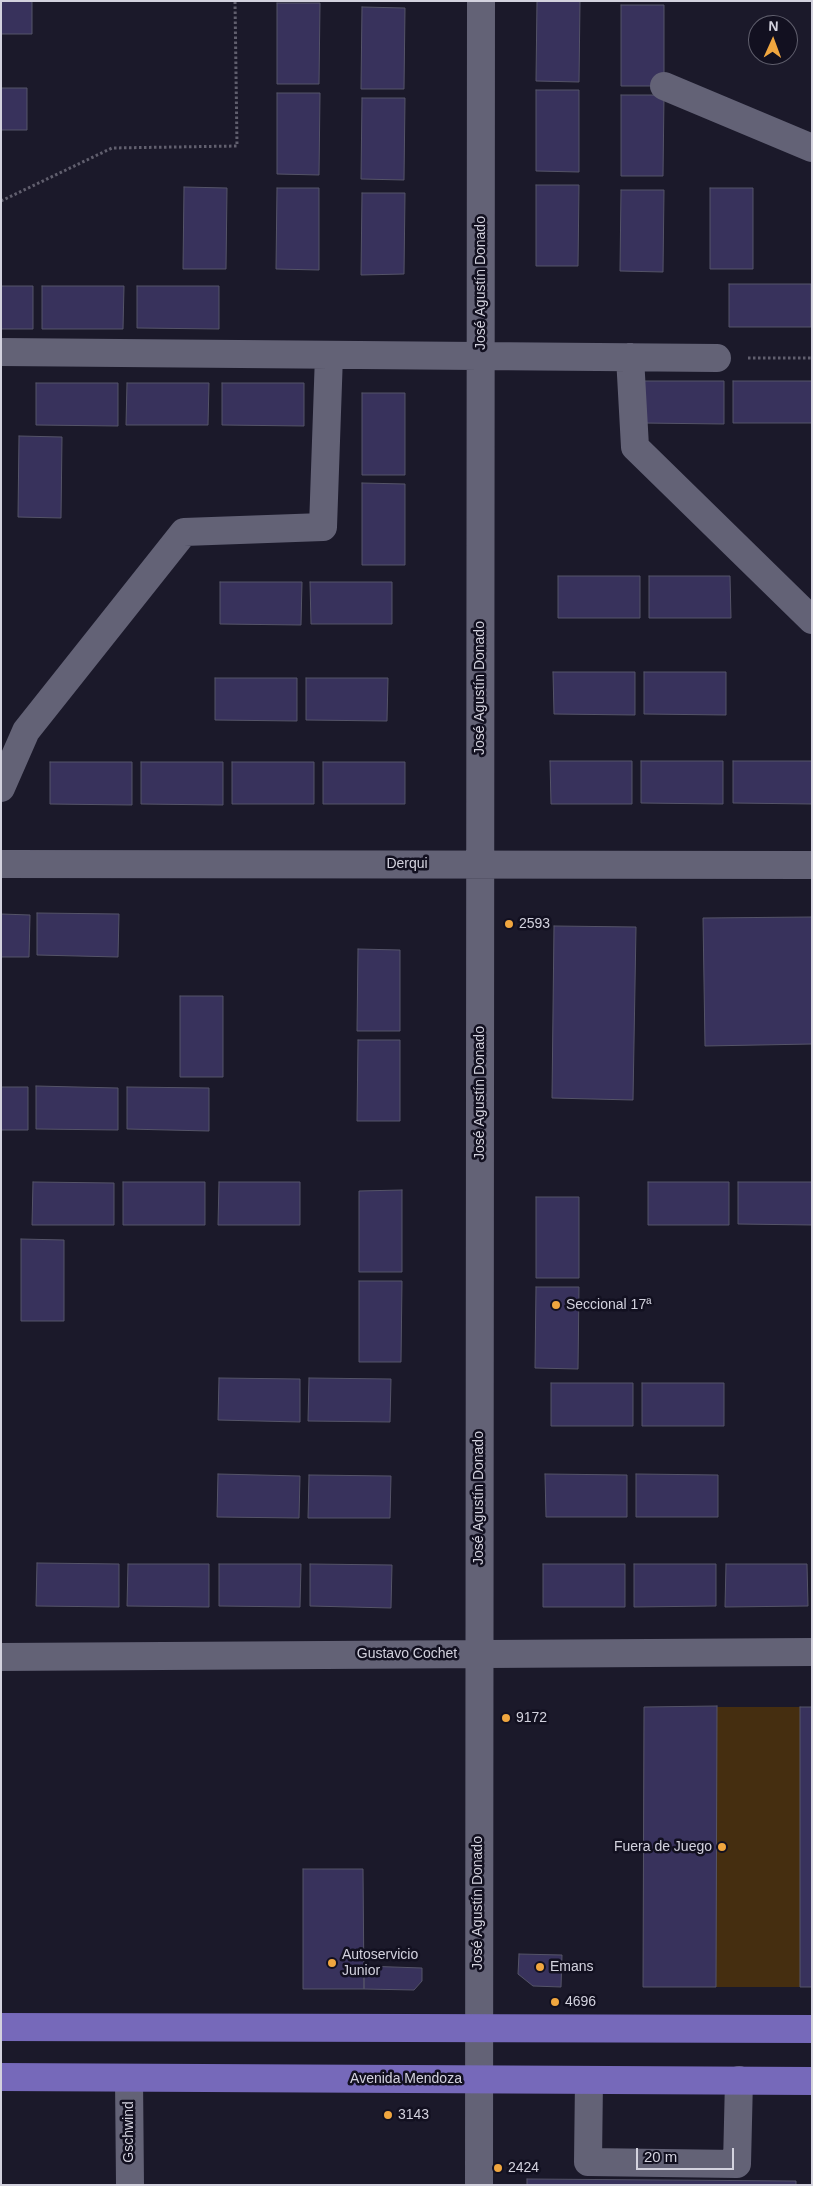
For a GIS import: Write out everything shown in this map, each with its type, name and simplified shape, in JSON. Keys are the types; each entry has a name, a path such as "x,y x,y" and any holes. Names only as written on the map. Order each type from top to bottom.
{"main road":[{"path":"1,2028 812,2030"},
{"name":"Avenida Mendoza","path":"1,2077 812,2081"}],"street":[{"name":"José Agustín Donado","path":"479,2185 481,1"},
{"path":"664,86 812,148"},
{"path":"1,352 717,358"},
{"path":"1,788 26,731 184,532 323,527 329,355"},
{"path":"630,358 635,447 812,620"},
{"name":"Derqui","path":"1,864 812,865"},
{"name":"Gustavo Cochet","path":"1,1657 812,1652"},
{"name":"Gschwind","path":"129,2078 130,2185"},
{"path":"589,2080 588,2162 738,2164 738,2080"}],"path":[{"path":"1,200 112,148 236,146 235,1"},
{"path":"717,358 812,358"}],"shaded area":[{"name":"Fuera de Juego","path":"644,1707 800,1707 800,1987 643,1987"}],"building":[{"path":"1,1 32,1 32,34 1,34"},
{"path":"537,1 580,1 579,82 536,81"},
{"path":"277,3 320,3 319,84 277,84"},
{"path":"621,5 664,5 664,86 621,86"},
{"path":"362,7 405,8 404,89 361,89"},
{"path":"1,88 27,88 27,130 1,130"},
{"path":"536,90 579,90 579,172 536,171"},
{"path":"277,93 320,93 319,175 277,174"},
{"path":"621,95 664,95 663,176 621,176"},
{"path":"362,98 405,98 404,180 361,179"},
{"path":"536,185 579,185 578,266 536,266"},
{"path":"184,187 227,188 226,269 183,269"},
{"path":"277,188 319,188 319,270 276,269"},
{"path":"710,188 753,188 753,269 710,269"},
{"path":"621,190 664,190 663,272 620,271"},
{"path":"362,193 405,193 404,274 361,275"},
{"path":"729,284 811,284 811,327 729,327"},
{"path":"1,286 33,286 33,329 1,329"},
{"path":"42,286 124,286 123,329 42,329"},
{"path":"137,286 219,286 219,329 137,328"},
{"path":"642,381 724,381 724,424 642,423"},
{"path":"733,381 812,381 812,423 733,423"},
{"path":"36,383 118,383 118,426 36,425"},
{"path":"127,383 209,383 208,425 126,425"},
{"path":"222,383 304,383 304,426 222,425"},
{"path":"362,393 405,393 405,475 362,475"},
{"path":"19,436 62,437 61,518 18,517"},
{"path":"362,483 405,484 405,565 362,565"},
{"path":"558,576 640,576 640,618 558,618"},
{"path":"649,576 730,576 731,618 649,618"},
{"path":"220,582 302,582 301,625 220,624"},
{"path":"310,582 392,582 392,624 311,624"},
{"path":"553,672 635,672 635,715 554,714"},
{"path":"644,672 726,672 726,715 644,714"},
{"path":"215,678 297,678 297,721 215,720"},
{"path":"306,678 388,678 387,721 306,720"},
{"path":"550,761 632,761 632,804 551,804"},
{"path":"641,761 723,761 723,804 641,803"},
{"path":"733,761 812,761 812,804 733,803"},
{"path":"50,762 132,762 132,805 50,804"},
{"path":"141,762 223,762 223,805 141,804"},
{"path":"232,762 314,762 314,804 232,804"},
{"path":"323,762 405,762 405,804 323,804"},
{"path":"37,913 119,914 118,957 37,955"},
{"path":"1,914 30,915 29,957 1,957"},
{"path":"812,917 812,1044 705,1046 703,918"},
{"path":"554,926 636,927 633,1100 552,1098"},
{"path":"358,949 400,950 400,1031 357,1031"},
{"path":"180,996 223,996 223,1077 180,1077"},
{"path":"358,1040 400,1040 400,1121 357,1121"},
{"path":"36,1086 118,1088 118,1130 36,1129"},
{"path":"1,1087 28,1087 28,1130 1,1130"},
{"path":"127,1087 209,1088 209,1131 127,1129"},
{"path":"33,1182 114,1183 114,1225 32,1225"},
{"path":"123,1182 205,1182 205,1225 123,1225"},
{"path":"219,1182 300,1182 300,1225 218,1225"},
{"path":"648,1182 729,1182 729,1225 648,1225"},
{"path":"738,1182 812,1182 812,1225 738,1224"},
{"path":"402,1190 402,1272 359,1272 359,1191"},
{"path":"536,1197 579,1197 579,1278 536,1278"},
{"path":"21,1239 64,1240 64,1321 21,1321"},
{"path":"359,1281 402,1281 401,1362 359,1362"},
{"path":"536,1287 579,1287 578,1369 535,1368"},
{"path":"219,1378 300,1379 300,1422 218,1420"},
{"path":"309,1378 391,1379 390,1422 308,1421"},
{"path":"551,1383 633,1383 633,1426 551,1426"},
{"path":"642,1383 724,1383 724,1426 642,1426"},
{"path":"218,1474 300,1476 299,1518 217,1517"},
{"path":"545,1474 627,1475 627,1517 546,1517"},
{"path":"636,1474 718,1475 718,1517 636,1517"},
{"path":"309,1475 391,1476 390,1518 308,1518"},
{"path":"37,1563 119,1564 119,1607 36,1606"},
{"path":"128,1564 209,1564 209,1607 127,1606"},
{"path":"219,1564 301,1564 300,1607 219,1606"},
{"path":"310,1564 392,1565 391,1608 310,1606"},
{"path":"543,1564 625,1564 625,1607 543,1607"},
{"path":"634,1564 716,1564 716,1606 634,1607"},
{"path":"726,1564 807,1564 808,1606 725,1607"},
{"path":"717,1706 716,1987 643,1987 644,1707"},
{"path":"800,1707 812,1707 812,1987 800,1987"},
{"path":"303,1869 363,1869 364,1989 303,1989"},
{"path":"519,1954 562,1955 561,1987 533,1986 518,1974"},
{"path":"364,1966 422,1968 422,1981 414,1990 364,1989"},
{"path":"527,2179 796,2181 796,2185 527,2185"}],"place":[{"name":"2593","path":"509,924"},
{"name":"Seccional 17ª","path":"556,1305"},
{"name":"9172","path":"506,1718"},
{"name":"Fuera de Juego","path":"722,1847"},
{"name":"Autoservicio Junior","path":"332,1963"},
{"name":"Emans","path":"540,1967"},
{"name":"4696","path":"555,2002"},
{"name":"3143","path":"388,2115"},
{"name":"2424","path":"498,2168"}]}
